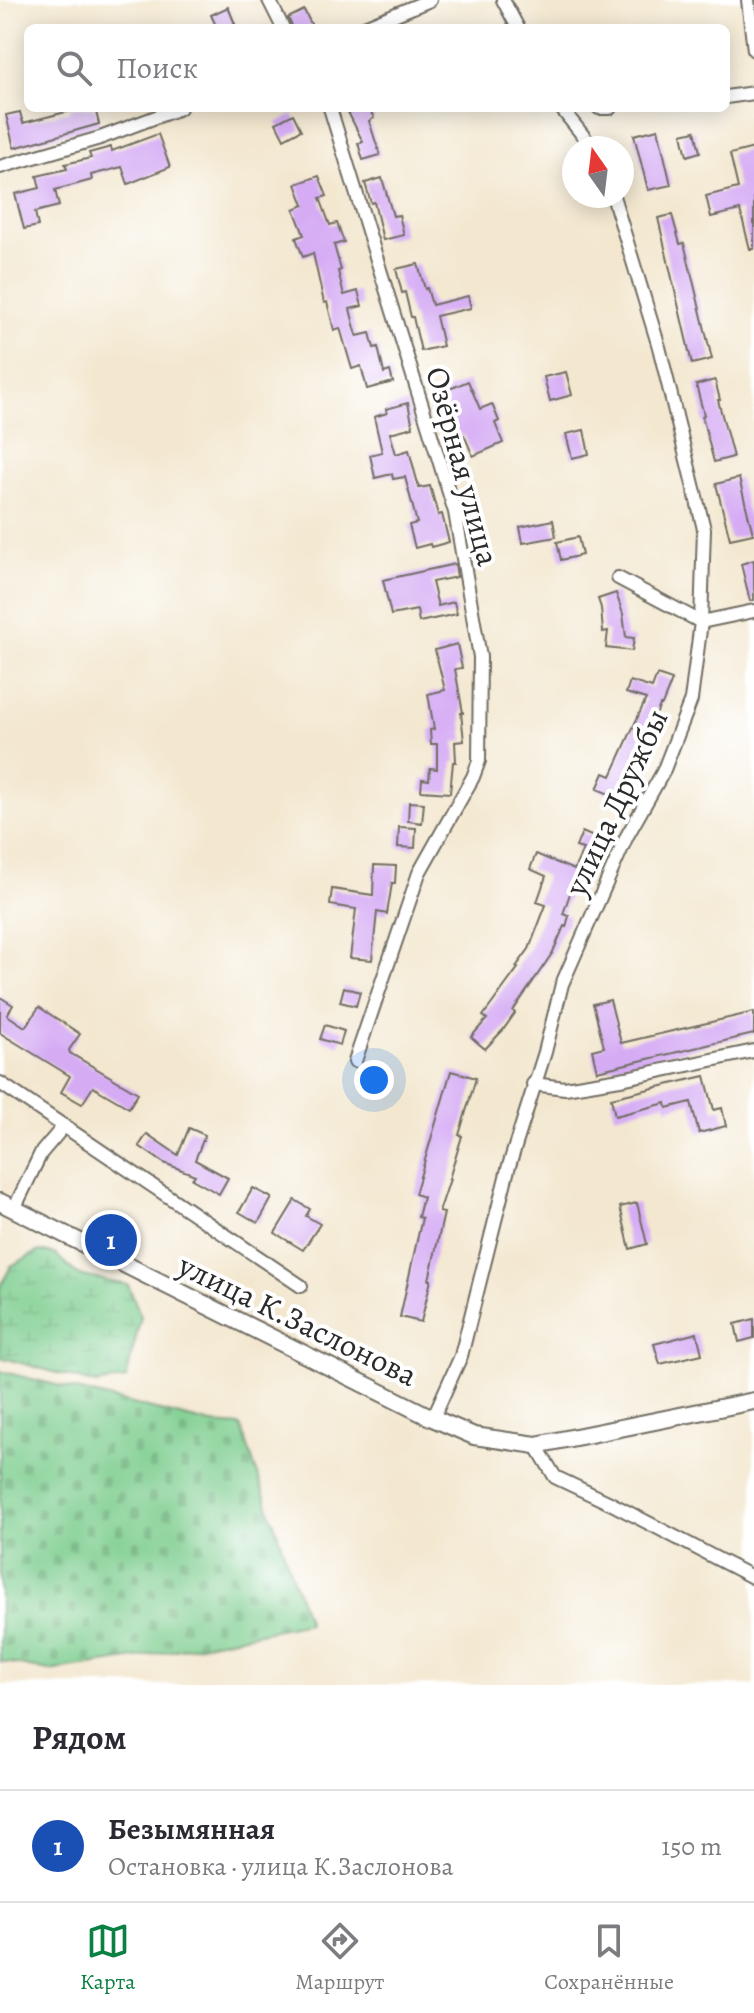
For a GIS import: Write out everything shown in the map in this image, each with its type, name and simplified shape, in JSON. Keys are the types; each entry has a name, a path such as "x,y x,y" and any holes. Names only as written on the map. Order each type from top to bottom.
{"street":[{"path":"269,0 281,24"},
{"path":"372,24 430,0"},
{"path":"503,0 516,24"},
{"path":"748,0 754,50"},
{"path":"730,96 754,93"},
{"path":"0,167 100,138 169,112"},
{"name":"Озёрная улица","path":"331,112 455,512 480,657 479,761 419,873 355,1061"},
{"path":"564,112 583,136"},
{"name":"улица Дружбы","path":"433,1418 461,1356 508,1169 545,1052 562,984 627,836 663,772 691,700 701,622 704,529 659,347 617,208"},
{"path":"618,578 701,622 754,611"},
{"path":"533,1084 565,1088 754,1051"},
{"path":"0,1083 301,1286"},
{"path":"7,1206 41,1153 64,1126"},
{"name":"улица К.Заслонова","path":"7,1206 474,1436 536,1445 754,1401"},
{"path":"536,1445 555,1477 754,1578"}],"green space":[{"path":"39,1251 55,1254 78,1275 128,1285 141,1316 126,1379 96,1384 0,1357 0,1288 11,1266"},
{"path":"0,1371 212,1424 241,1426 308,1623 136,1658 49,1671 0,1661"}],"building":[{"path":"228,7 235,24 215,24 211,15"},
{"path":"304,10 311,24 291,24 288,18"},
{"path":"20,112 23,123 66,112 96,112 99,124 14,148 6,115"},
{"path":"348,112 371,112 374,118 369,121 380,155 363,160 358,143 363,142"},
{"path":"293,114 301,130 284,139 276,123"},
{"path":"658,129 671,185 648,190 634,135"},
{"path":"695,131 700,152 687,156 682,134"},
{"path":"158,134 170,167 128,184 122,167 91,175 92,180 55,190 59,206 35,212 38,226 24,229 15,194 40,188 37,176 67,169 65,164 91,158 89,153 111,147 112,151"},
{"path":"754,148 754,249 750,249 740,210 711,217 706,196 738,188 730,154"},
{"path":"319,176 327,196 320,198 330,225 337,223 344,242 334,245 344,295 358,291 362,306 350,309 357,336 370,333 374,348 378,347 384,373 390,371 393,382 367,389 361,366 352,369 340,328 334,330 327,302 324,303 313,253 303,257 296,238 304,235 294,209 304,205 296,184"},
{"path":"382,178 393,216 399,215 404,235 383,240 374,202 371,203 365,183"},
{"path":"672,215 680,244 684,243 712,359 692,364 658,218"},
{"path":"418,264 432,305 468,296 471,308 436,316 443,346 421,351 396,269"},
{"path":"566,372 572,395 550,401 544,377"},
{"path":"715,380 733,457 714,462 696,385"},
{"path":"468,381 480,409 492,404 503,443 473,456 464,435 460,437 440,393"},
{"path":"408,403 413,427 390,433 396,454 409,450 419,488 430,486 438,515 442,514 449,542 431,547 430,544 415,548 409,525 417,523 405,477 393,479 392,474 375,478 370,455 382,452 374,417 387,413 386,409"},
{"path":"584,430 589,454 572,458 566,434"},
{"path":"739,478 753,534 730,539 716,484"},
{"path":"553,520 556,537 523,543 520,527"},
{"path":"578,537 582,555 561,560 557,542"},
{"path":"754,560 754,600 750,601 741,564"},
{"path":"455,564 457,577 432,582 438,606 454,602 457,614 419,622 417,610 391,615 383,580"},
{"path":"616,593 626,637 634,638 632,651 606,648 608,631 603,632 598,599"},
{"path":"457,644 462,668 455,669 463,713 464,741 455,742 456,762 453,762 450,793 421,791 422,779 429,780 430,768 437,769 437,744 431,744 430,730 434,729 428,694 445,690 435,650"},
{"path":"657,675 672,680 619,798 597,789 604,773 611,776 646,699 626,693 630,681 652,688"},
{"path":"409,802 424,803 422,823 408,821"},
{"path":"399,827 416,828 415,848 398,847"},
{"path":"582,832 603,841 586,883 575,879 563,914 569,916 566,927 553,952 513,1011 515,1013 485,1049 471,1037 487,1019 483,1016 529,949 546,905 537,902 546,876 530,869 536,854 574,870 583,849 576,847"},
{"path":"374,865 396,866 387,914 377,912 372,960 350,958 356,909 330,905 332,889 373,895"},
{"path":"344,987 360,992 356,1006 340,1002"},
{"path":"0,997 13,1005 7,1015 25,1027 39,1007 80,1034 70,1053 138,1093 129,1108 93,1087 82,1104 61,1092 70,1076 0,1033"},
{"path":"610,1000 621,1043 754,1012 754,1034 597,1071 592,1050 604,1047 593,1004"},
{"path":"325,1025 344,1031 340,1045 320,1039"},
{"path":"451,1071 476,1078 439,1212 444,1213 421,1322 400,1317 422,1218 418,1217 423,1197 415,1194"},
{"path":"705,1076 714,1110 722,1108 726,1126 699,1133 691,1102 667,1108 666,1103 615,1116 611,1098"},
{"path":"189,1128 205,1135 195,1160 228,1178 219,1194 192,1179 195,1175 164,1163 139,1146 147,1134 178,1155"},
{"path":"253,1188 272,1198 258,1223 239,1212"},
{"path":"295,1200 310,1209 306,1216 320,1224 303,1250 275,1233"},
{"path":"637,1203 647,1244 630,1249 620,1207"},
{"path":"754,1319 754,1338 739,1342 735,1324"},
{"path":"697,1333 702,1354 660,1364 654,1344"}],"place":[{"name":"Безымянная","path":"111,1240"}]}
